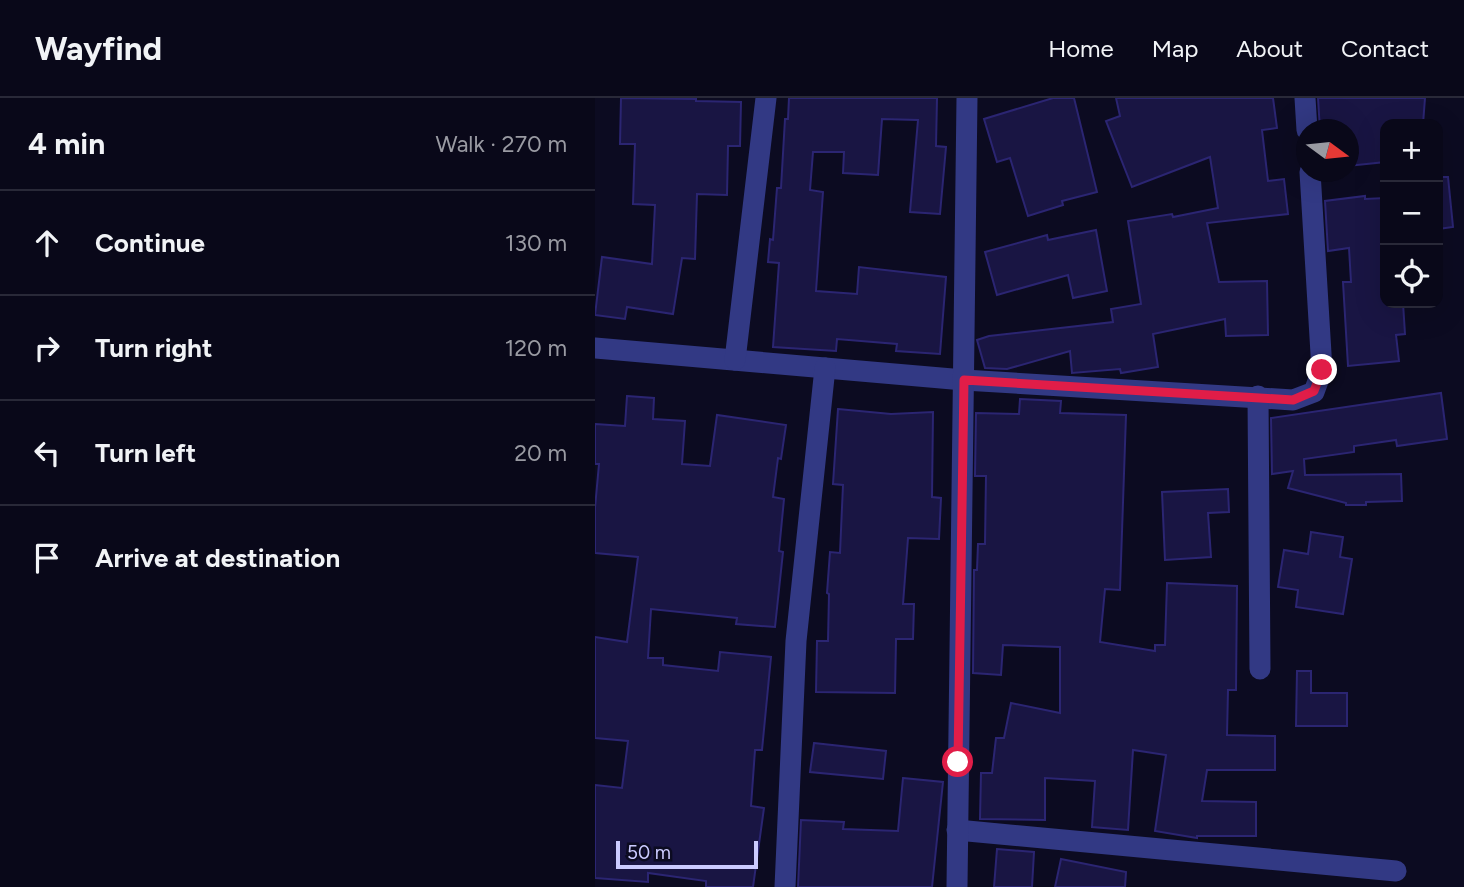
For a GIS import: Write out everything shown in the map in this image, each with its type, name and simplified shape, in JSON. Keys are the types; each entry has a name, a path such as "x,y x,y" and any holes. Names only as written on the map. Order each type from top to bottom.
{"street":[{"path":"735,360 766,98"},
{"path":"957,887 967,98"},
{"path":"1305,98 1306,119"},
{"path":"595,348 964,380 1293,400 1314,391 1322,370 1311,182"},
{"path":"785,887 796,641 825,368"},
{"path":"1258,397 1260,669"},
{"path":"957,830 1396,871"}],"building":[{"path":"621,98 741,102 740,146 728,146 727,195 697,194 695,259 682,258 673,314 627,307 625,319 595,315 602,257 652,264 655,205 633,204 635,144 620,144"},
{"path":"789,98 937,98 936,146 946,147 940,214 910,212 918,120 882,119 878,175 843,173 844,152 813,152 810,190 823,192 816,291 857,294 859,267 946,277 940,354 896,351 897,344 837,339 836,351 773,347 779,263 768,262 770,239 773,240 777,188 781,188 785,119 788,119"},
{"path":"1053,98 1074,98 1097,192 1062,201 1063,205 1028,216 1010,158 997,162 984,119"},
{"path":"1116,98 1273,98 1277,128 1262,130 1268,181 1284,179 1288,214 1207,223 1219,282 1267,281 1268,335 1226,336 1225,319 1153,334 1158,367 1121,373 1120,369 1072,373 1070,351 1007,369 985,368 977,340 989,336 1113,322 1111,309 1141,304 1128,221 1172,214 1173,217 1218,208 1210,157 1132,187 1106,121 1120,116"},
{"path":"1318,98 1425,98 1423,119 1380,119 1380,163 1359,165 1359,119 1319,119"},
{"path":"1443,177 1448,177 1453,227 1443,228"},
{"path":"1365,196 1365,199 1380,198 1380,308 1403,308 1405,334 1396,335 1399,361 1348,366 1343,282 1351,282 1349,248 1328,251 1325,201"},
{"path":"1096,230 1107,291 1073,298 1068,275 997,295 985,252 1047,235 1048,240"},
{"path":"1441,393 1447,439 1397,446 1396,440 1354,446 1354,452 1304,459 1305,475 1401,474 1402,501 1346,505 1288,488 1293,471 1272,474 1271,418"},
{"path":"627,396 654,398 653,419 685,421 682,464 710,466 717,415 786,425 773,497 784,499 779,551 783,552 775,627 736,624 737,618 651,609 648,658 663,658 663,665 718,671 720,652 771,657 762,750 755,750 751,806 764,808 753,887 706,887 706,881 648,873 648,882 595,878 595,785 622,788 628,741 595,738 595,637 627,642 638,557 595,553 599,464 595,464 595,424 625,426"},
{"path":"1020,399 1061,401 1060,413 1126,415 1120,590 1105,589 1100,642 1155,651 1155,645 1165,645 1167,583 1237,586 1236,690 1228,690 1227,735 1275,736 1275,770 1207,770 1202,801 1256,802 1256,836 1197,838 1155,831 1166,755 1133,750 1128,830 1092,827 1095,781 1045,778 1045,820 980,819 981,773 992,773 996,738 1004,738 1011,703 1060,713 1060,647 1003,645 1001,675 973,673 974,570 977,570 978,544 985,544 986,476 975,476 976,413 1019,414"},
{"path":"838,409 891,414 933,412 932,497 941,498 939,539 908,538 903,604 914,604 913,639 896,639 895,693 816,692 817,641 828,641 830,552 840,553 843,485 833,484"},
{"path":"1228,489 1229,512 1208,513 1211,557 1165,560 1162,492"},
{"path":"1311,532 1343,537 1340,557 1352,559 1343,614 1296,607 1298,590 1278,587 1284,550 1308,554"},
{"path":"1297,671 1311,671 1311,693 1347,693 1347,726 1296,726"},
{"path":"814,743 886,751 883,779 810,772"},
{"path":"903,778 943,782 932,887 798,887 801,820 844,822 843,829 898,831"},
{"path":"997,849 1034,852 1032,887 994,887"},
{"path":"1061,859 1126,872 1125,887 1055,887"}],"route":[{"path":"958,762 964,380 1293,400 1314,391 1322,370"}]}
